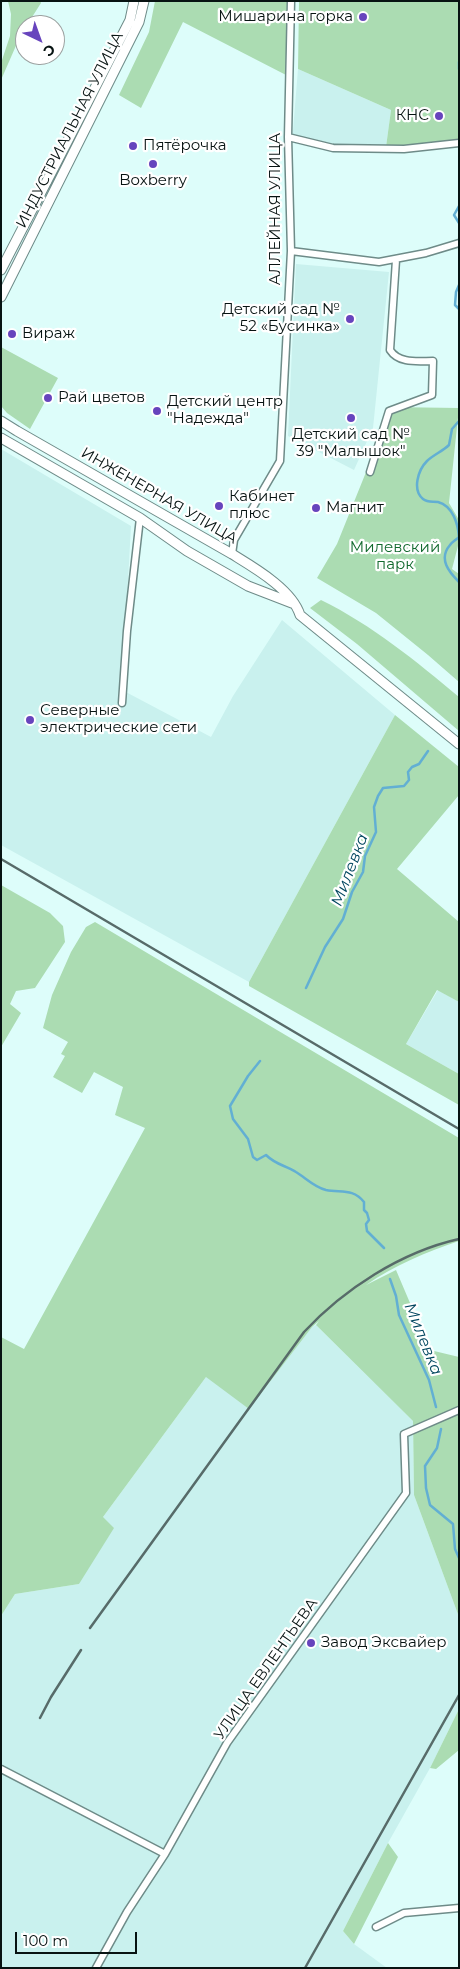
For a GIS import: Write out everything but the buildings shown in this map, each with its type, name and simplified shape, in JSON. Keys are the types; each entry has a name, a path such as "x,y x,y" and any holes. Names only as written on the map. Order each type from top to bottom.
{"main road":[{"name":"ИНДУСТРИАЛЬНАЯ УЛИЦА","path":"1,270 130,20 134,1"},
{"name":"ИНДУСТРИАЛЬНАЯ УЛИЦА","path":"1,297 140,22 144,1"},
{"path":"1,414 16,432"},
{"name":"ИНЖЕНЕРНАЯ УЛИЦА","path":"1,421 16,432 232,554 262,573 297,604 300,614 459,744"},
{"name":"ИНЖЕНЕРНАЯ УЛИЦА","path":"1,438 140,518 187,551 248,586 297,604"},
{"path":"248,586 253,585 262,573"}],"street":[{"name":"АЛЛЕЙНАЯ УЛИЦА","path":"232,554 234,540 280,461 291,251 288,136 291,1"},
{"path":"288,136 333,148 404,149 459,143"},
{"path":"291,251 379,262 426,253 459,243"},
{"path":"370,472 389,411 432,395 433,361 403,360 397,358 390,350 396,260"},
{"path":"122,703 127,631 140,518"},
{"name":"УЛИЦА ЕВЛЕНТЬЕВА","path":"96,1968 227,1743 406,1494 404,1434 459,1410"},
{"path":"1,1769 164,1854"},
{"path":"376,1927 404,1914 459,1908"}],"shaded area":[{"path":"298,69 391,110 386,147 292,143"},
{"path":"296,264 389,272 373,428 354,470 288,436"},
{"path":"1,449 131,526 122,690 211,737 233,696 282,620 395,715 249,982 1,845"},
{"path":"438,990 459,1002 459,1074 406,1044"},
{"path":"316,1325 413,1421 414,1495 459,1617 459,1709 430,1768 388,1843 343,1931 354,1944 387,1968 1,1968 1,1616 15,1594 79,1584 103,1517 206,1377"}],"green space":[{"path":"8,1 40,1 41,3 33,15 15,15 15,48 1,80 1,63 10,36 11,14"},
{"path":"155,1 288,1 286,75 183,22 141,108 119,95 149,32"},
{"path":"299,1 459,1 459,141 386,147 391,110 298,69"},
{"path":"1,347 58,378 30,429 7,413 1,406"},
{"name":"Милевский парк","path":"389,407 459,408 449,503 459,520 459,542 452,569 459,574 459,682 376,613 317,578 337,544 381,435"},
{"path":"321,600 376,632 459,697 459,731 357,644 310,608"},
{"path":"395,715 459,767 459,795 397,869 459,922 459,1002 437,990 406,1044 459,1074 459,1105 249,986 249,982"},
{"path":"1,885 50,913 63,926 65,942 35,988 16,991 10,1004 21,1013 1,1047"},
{"path":"95,922 459,1138 459,1241 411,1260 388,1271 366,1285 396,1270 430,1350 459,1357 459,1617 414,1495 413,1421 316,1325 319,1321 312,1327 249,1409 206,1377 103,1517 114,1528 79,1584 15,1594 1,1616 1,1337 24,1349 145,1128 115,1115 123,1087 94,1072 82,1093 53,1077 65,1056 61,1054 68,1042 43,1028 52,995 71,952 86,927"},
{"path":"459,1709 459,1750 436,1769 430,1768"},
{"path":"388,1843 398,1857 354,1944 343,1931"}],"waterway":[{"name":"Милевка","path":"459,62 459,69"},
{"name":"Милевка","path":"459,206 454,215 459,223"},
{"name":"Милевка","path":"459,285 456,292 455,305 459,309"},
{"name":"Милевка","path":"459,421 452,429 449,445 429,459 421,469 417,485 423,499 443,504 454,516 459,537 447,550 445,560 449,570 459,582"},
{"name":"Милевка","path":"306,988 325,947 343,919 352,892 363,872 365,856 376,832 374,807 378,796 383,788 404,786 409,780 408,772 412,767 419,764 428,751"},
{"name":"Милевка","path":"260,1061 248,1076 230,1106 233,1119 248,1139 253,1157 257,1160 266,1155 322,1189 356,1195 364,1202 364,1210 369,1220 366,1224 367,1231 384,1248"},
{"name":"Милевка","path":"390,1279 396,1296 399,1315 429,1380 436,1407"},
{"name":"Милевка","path":"441,1429 437,1448 425,1466 426,1488 430,1505 453,1524 455,1549 459,1558"}],"railway":[{"path":"1,859 459,1129"},
{"path":"90,1628 304,1332 337,1301 375,1274 416,1253 459,1239"},
{"path":"40,1718 81,1650"},
{"path":"305,1968 459,1695"}],"place":[{"name":"Мишарина горка","path":"363,17"},
{"name":"КНС","path":"439,116"},
{"name":"Пятёрочка","path":"133,146"},
{"name":"Boxberry","path":"153,164"},
{"name":"Детский сад № 52 «Бусинка»","path":"350,319"},
{"name":"Вираж","path":"12,334"},
{"name":"Рай цветов","path":"48,398"},
{"name":"Детский центр \"Надежда\"","path":"157,411"},
{"name":"Детский сад № 39 \"Малышок\"","path":"351,418"},
{"name":"Кабинет плюс","path":"219,506"},
{"name":"Магнит","path":"316,508"},
{"name":"Северные электрические сети","path":"30,720"},
{"name":"Завод Эксвайер","path":"311,1643"}]}
